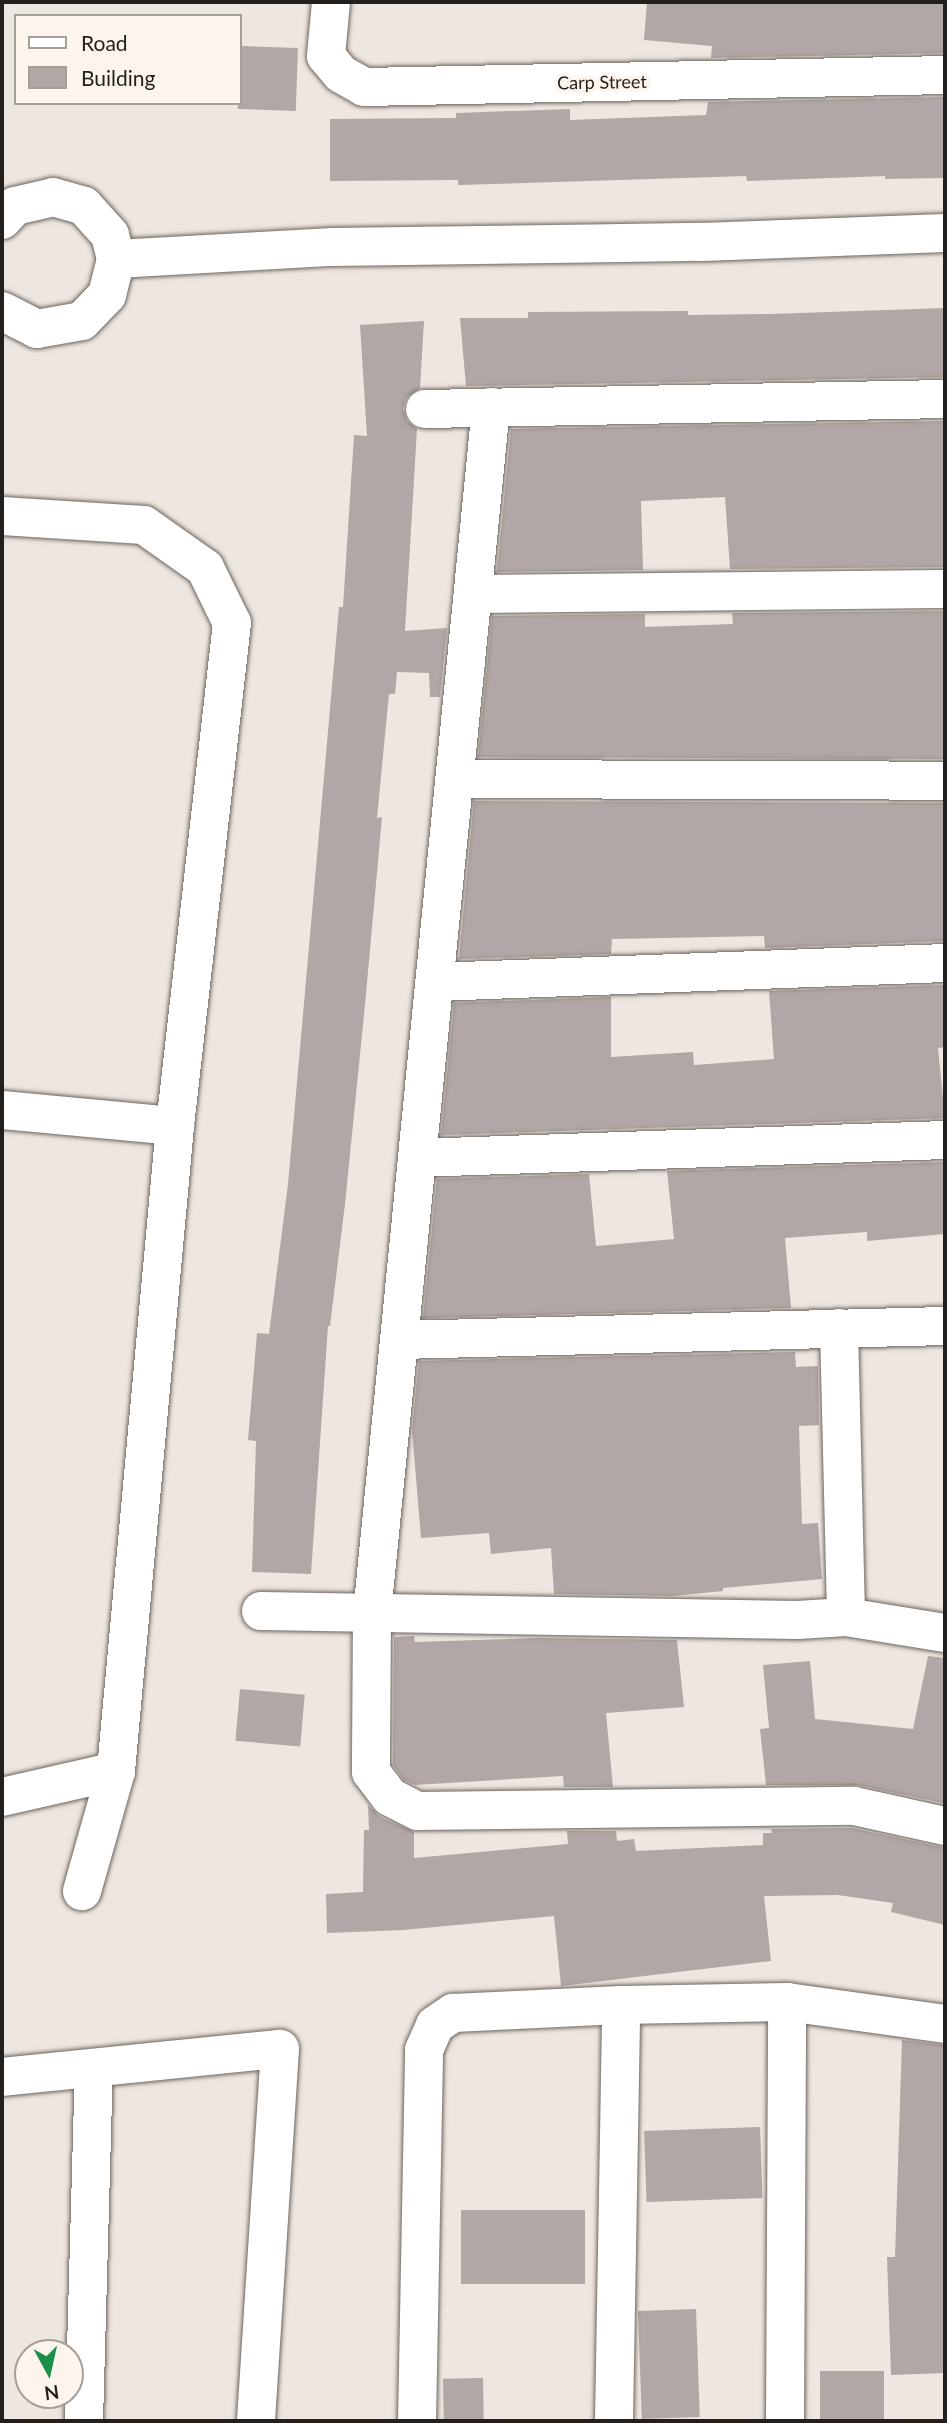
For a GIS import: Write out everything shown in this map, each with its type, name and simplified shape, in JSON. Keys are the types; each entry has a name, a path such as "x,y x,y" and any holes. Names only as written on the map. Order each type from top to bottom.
{"street":[{"name":"Carp Street","path":"331,2 326,56 341,74 364,87 945,75"},
{"path":"2,220 15,206 53,197 84,206 110,235 116,259 107,295 82,321 37,330 2,311"},
{"path":"116,259 333,247 702,242 945,233"},
{"path":"425,409 945,398"},
{"path":"491,407 373,1615 371,1772 390,1797 418,1811 854,1806 945,1826"},
{"path":"2,516 144,525 205,568 232,623 175,1126 116,1771 82,1891"},
{"path":"473,594 945,589"},
{"path":"455,779 945,781"},
{"path":"435,982 945,963"},
{"path":"2,1110 175,1126"},
{"path":"417,1158 945,1139"},
{"path":"400,1340 945,1326"},
{"path":"839,1328 846,1617"},
{"path":"261,1611 373,1615 846,1617 945,1633"},
{"path":"2,1797 116,1771"},
{"path":"785,2421 787,2002"},
{"path":"417,2421 424,2050 435,2025 453,2014 621,2005 787,2002 945,2024"},
{"path":"614,2421 621,2005"},
{"path":"2,2077 94,2070 280,2049 256,2421"},
{"path":"84,2421 94,2070"}],"building":[{"path":"647,2 945,2 945,53 711,58 712,46 644,40"},
{"path":"242,46 298,48 296,111 238,109 238,105 242,105"},
{"path":"945,97 945,178 885,179 885,176 747,181 746,176 458,185 458,180 330,181 330,119 456,118 456,113 570,109 570,120 706,115 708,102"},
{"path":"945,308 945,377 466,386 460,318 528,318 528,312 688,311 688,315"},
{"path":"424,321 420,388 406,398 403,409 407,421 417,429 405,631 447,628 440,697 430,697 429,673 397,672 395,694 389,694 377,818 382,817 365,1005 345,1204 328,1326 311,1574 252,1572 256,1441 248,1440 257,1333 269,1334 288,1184 339,607 343,607 354,435 367,436 360,325"},
{"path":"945,421 945,567 730,569 725,497 641,501 643,570 497,572 511,429"},
{"path":"945,611 945,759 478,757 492,616 645,614 645,627 733,624 732,613"},
{"path":"474,801 945,803 945,941 765,948 764,936 612,939 611,954 459,959"},
{"path":"945,985 945,1047 938,1048 945,1118 441,1135 454,1003 611,997 611,1057 693,1052 694,1065 774,1059 769,991"},
{"path":"945,1162 945,1234 867,1241 867,1232 785,1238 791,1308 423,1318 437,1179 589,1174 596,1246 674,1239 667,1171"},
{"path":"795,1352 796,1367 818,1366 819,1425 799,1426 802,1524 818,1523 822,1579 723,1588 723,1591 673,1596 554,1594 551,1548 491,1554 489,1533 421,1538 412,1430 419,1361"},
{"path":"414,1636 415,1642 538,1638 677,1640 684,1707 606,1713 613,1787 564,1787 563,1776 415,1785 404,1780 393,1765 394,1637"},
{"path":"928,1656 945,1658 943,1803 858,1785 766,1785 760,1729 769,1728 763,1665 810,1661 815,1719 913,1729"},
{"path":"240,1689 305,1695 300,1746 235,1741"},
{"path":"368,1805 380,1817 414,1832 414,1858 568,1844 567,1831 616,1831 617,1841 634,1839 636,1851 763,1845 763,1833 772,1833 771,1829 852,1828 945,1848 945,1925 891,1912 893,1903 838,1895 764,1896 771,1961 561,1986 554,1916 403,1930 327,1933 326,1894 363,1892 364,1830 369,1830"},
{"path":"902,2040 945,2045 945,2373 891,2375 887,2257 895,2257"},
{"path":"760,2127 762,2198 647,2202 644,2131"},
{"path":"461,2210 585,2210 585,2284 461,2284"},
{"path":"696,2309 700,2417 642,2419 638,2311"},
{"path":"820,2371 884,2371 884,2421 820,2421"},
{"path":"483,2378 484,2421 444,2421 443,2379"}]}
